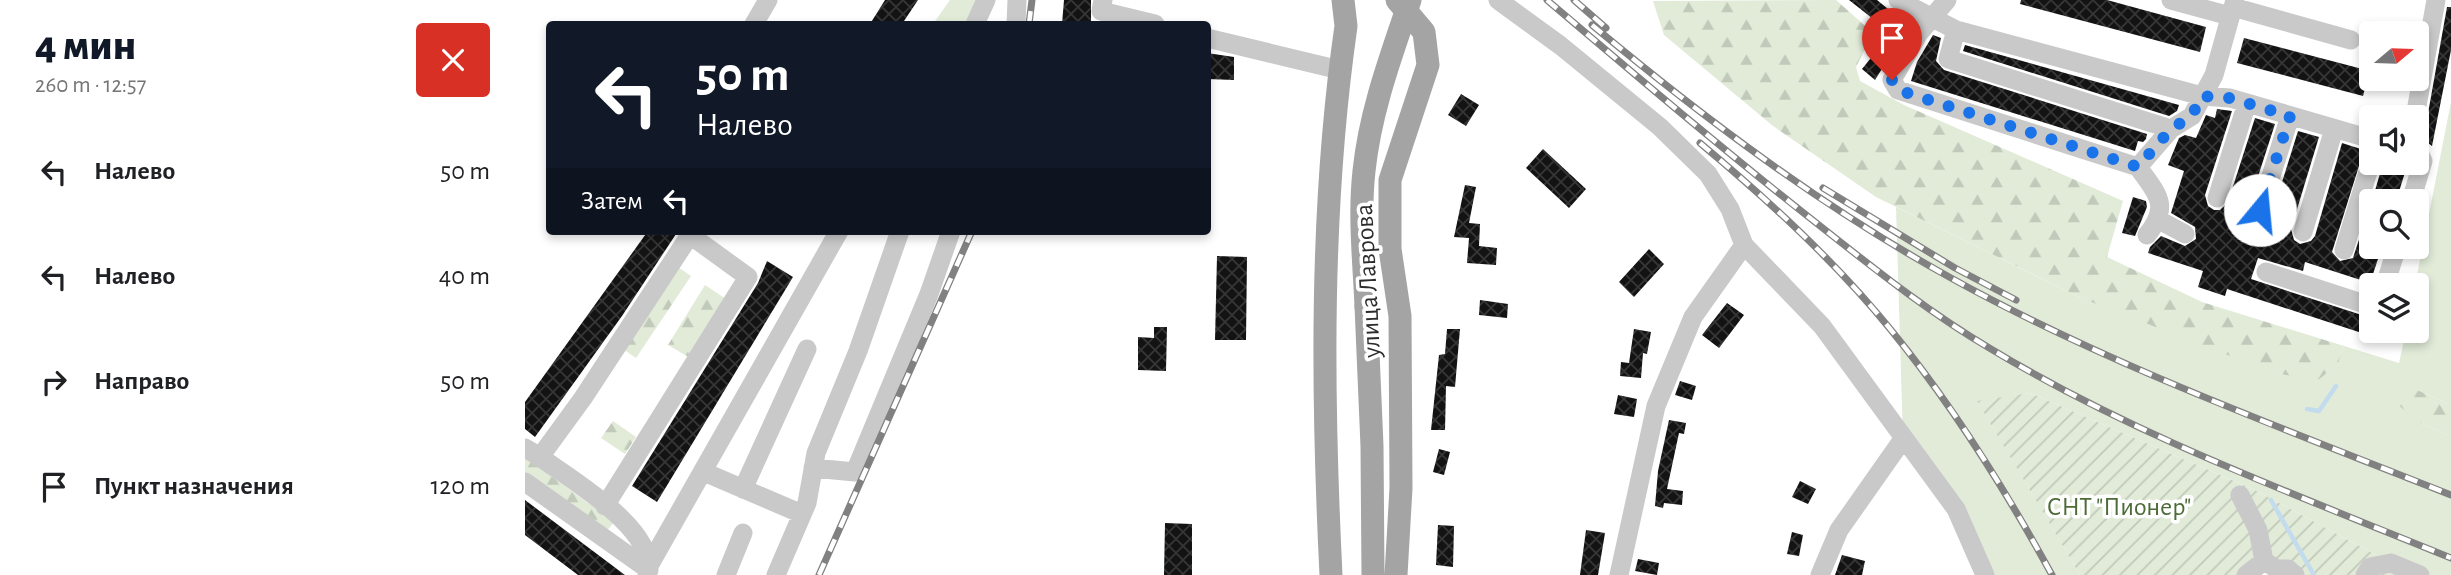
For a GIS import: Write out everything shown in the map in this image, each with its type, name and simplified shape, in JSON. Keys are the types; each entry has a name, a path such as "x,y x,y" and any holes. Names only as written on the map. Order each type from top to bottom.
{"main road":[{"path":"1331,575 1325,453 1328,206 1346,26 1343,0"},
{"name":"улица Лаврова","path":"1396,575 1401,488 1400,316 1390,249 1390,180 1427,65 1424,32 1397,0"},
{"name":"улица Лаврова","path":"1373,575 1372,446 1362,218 1364,171 1380,88 1410,0"}],"street":[{"path":"756,21 768,0"},
{"path":"976,21 986,0"},
{"path":"1016,21 1017,0"},
{"path":"1103,0 1101,11 1143,21"},
{"path":"1498,0 1561,46 1660,127 1708,174 1730,209 1744,245 1822,326 1956,509 1985,575"},
{"path":"1898,0 1956,30 2201,96 2247,103 2359,135"},
{"path":"1947,0 1931,19 1892,80 1898,90 2138,167 2160,200 2153,227 2185,234"},
{"path":"2171,0 2233,8 2351,40"},
{"path":"2417,105 2436,0"},
{"path":"2138,167 2171,129 2192,116 2214,75 2233,8"},
{"path":"1956,30 1948,60 2171,129"},
{"path":"1211,39 1340,70"},
{"path":"2217,198 2247,103"},
{"path":"2253,233 2290,116"},
{"path":"2303,232 2334,128"},
{"path":"2344,250 2367,175"},
{"path":"605,506 748,277 690,235 583,398 533,453 628,523 640,539 649,570"},
{"path":"649,570 704,472 724,429 837,235"},
{"path":"776,575 802,514 816,453 858,351 899,235"},
{"path":"813,468 855,472 929,294 950,235"},
{"path":"1619,575 1656,406 1693,317 1744,245"},
{"path":"2266,272 2359,302"},
{"path":"743,489 807,349"},
{"path":"1820,575 1839,530 1903,439"},
{"path":"704,472 802,514"},
{"path":"525,482 649,570"},
{"path":"2240,495 2258,530 2265,561 2277,569 2288,569 2295,575"},
{"path":"726,575 743,533"},
{"path":"2246,575 2265,561"},
{"path":"2365,575 2369,567 2391,563 2420,575"}],"green space":[{"path":"950,0 980,0 966,21 935,21"},
{"path":"1836,0 1873,33 1856,67 1860,81 1904,105 2123,201 2107,257 2202,302 2344,346 2338,364 2318,380 2274,373 2081,298 1876,197 1773,126 1664,35 1653,1"},
{"path":"2451,102 2451,405 2417,390 2422,424 2451,436 2451,575 2420,575 2391,563 2255,490 2030,393 1978,402 2080,575 1985,575 1903,439 1896,207 2081,298 2338,364 2344,346 2399,363 2403,343 2429,343 2429,273 2417,273 2420,259 2429,259 2429,214"},
{"path":"678,267 691,276 636,358 623,349"},
{"path":"705,285 726,299 690,358 668,345"},
{"path":"2417,390 2451,405 2451,436 2422,424 2397,404"},
{"name":"СНТ \"Пионер\"","path":"2030,393 2255,490 2391,563 2420,575 2295,575 2288,569 2246,575 2080,575 1977,401"},
{"path":"613,421 636,437 625,454 601,438"},
{"path":"525,457 614,522 606,532 525,473"}],"building":[{"path":"885,0 918,0 904,21 872,21"},
{"path":"1064,0 1091,0 1091,21 1062,21"},
{"path":"1849,0 1877,0 1909,26 1875,80 1862,69 1891,33"},
{"path":"2021,0 2107,0 2206,27 2200,52 2020,4"},
{"path":"2447,7 2451,7 2451,50 2432,146 2429,144 2429,108"},
{"path":"1933,35 1941,38 1936,61 1944,70 2147,134 2146,139 2143,142 2138,141 2135,151 1911,81 1917,62"},
{"path":"2244,38 2359,68 2359,91 2364,91 2363,96 2237,63"},
{"path":"1965,45 2179,105 2177,111 2169,116 1963,51"},
{"path":"1211,54 1234,57 1234,80 1211,79"},
{"path":"1461,94 1479,105 1466,126 1448,115"},
{"path":"2217,109 2232,111 2205,195 2208,206 2214,210 2220,210 2228,202 2255,118 2275,124 2241,229 2244,241 2250,245 2261,242 2265,237 2298,131 2319,137 2291,229 2294,240 2300,244 2311,241 2315,236 2342,143 2359,148 2359,166 2332,252 2340,261 2353,258 2359,240 2359,259 2378,259 2373,273 2359,273 2359,279 2305,262 2303,271 2258,258 2251,279 2359,314 2359,332 2227,289 2225,296 2198,287 2203,271 2148,253 2161,236 2185,246 2196,239 2195,227 2171,213 2184,171 2168,165 2179,138 2185,135 2196,138 2206,115 2215,118"},
{"path":"1543,149 1586,189 1569,208 1526,168"},
{"path":"2380,175 2404,175 2400,189 2375,189"},
{"path":"1465,185 1476,187 1469,223 1480,224 1479,246 1497,248 1496,265 1467,263 1469,238 1454,237"},
{"path":"2133,197 2146,201 2147,207 2135,236 2122,233"},
{"path":"645,235 675,235 622,316 535,437 525,429 525,402"},
{"path":"1649,249 1664,264 1634,297 1619,282"},
{"path":"1217,256 1247,257 1246,340 1215,340"},
{"path":"767,261 793,277 657,502 632,486 758,283"},
{"path":"1480,300 1508,304 1507,318 1479,315"},
{"path":"1727,303 1744,315 1719,348 1702,335"},
{"path":"1154,327 1167,327 1166,371 1138,370 1138,337 1154,338"},
{"path":"1447,329 1460,329 1455,387 1446,386 1445,430 1431,430 1439,355 1445,354"},
{"path":"1634,329 1651,332 1647,354 1643,353 1641,378 1620,376 1621,362 1629,363"},
{"path":"1680,381 1696,386 1692,400 1675,395"},
{"path":"1618,395 1637,399 1634,417 1614,414"},
{"path":"1669,420 1686,423 1684,434 1679,433 1667,489 1683,491 1682,505 1664,503 1663,508 1655,506 1658,471"},
{"path":"1439,449 1450,452 1444,475 1433,472"},
{"path":"1800,481 1816,489 1808,504 1792,497"},
{"path":"525,500 625,575 578,575 525,535"},
{"path":"1165,523 1192,524 1192,575 1164,575"},
{"path":"1438,525 1454,526 1453,567 1436,565"},
{"path":"1586,530 1605,533 1598,575 1580,575"},
{"path":"1792,532 1803,535 1799,556 1787,554"},
{"path":"1842,555 1865,561 1862,575 1835,575"},
{"path":"1638,559 1659,563 1657,575 1635,571"}],"waterway":[{"path":"2307,409 2319,411 2336,386"},
{"path":"2271,500 2314,575"}],"railway":[{"path":"1029,21 1032,0"},
{"path":"1547,0 1793,205 1908,294 1970,336 2046,380 2159,436 2275,487 2451,558"},
{"path":"1574,0 1606,28"},
{"path":"1592,25 1765,160 1856,222 1951,278 2011,310 2135,368 2451,495"},
{"path":"1700,143 1800,232 1870,304 1936,388 1977,449 2052,575"},
{"path":"1823,188 1955,268 2016,300"},
{"path":"819,575 970,235"}],"route":[{"path":"1892,80 1898,90 2138,167 2171,129 2192,116 2201,96 2230,98 2290,116 2260,210"}]}
